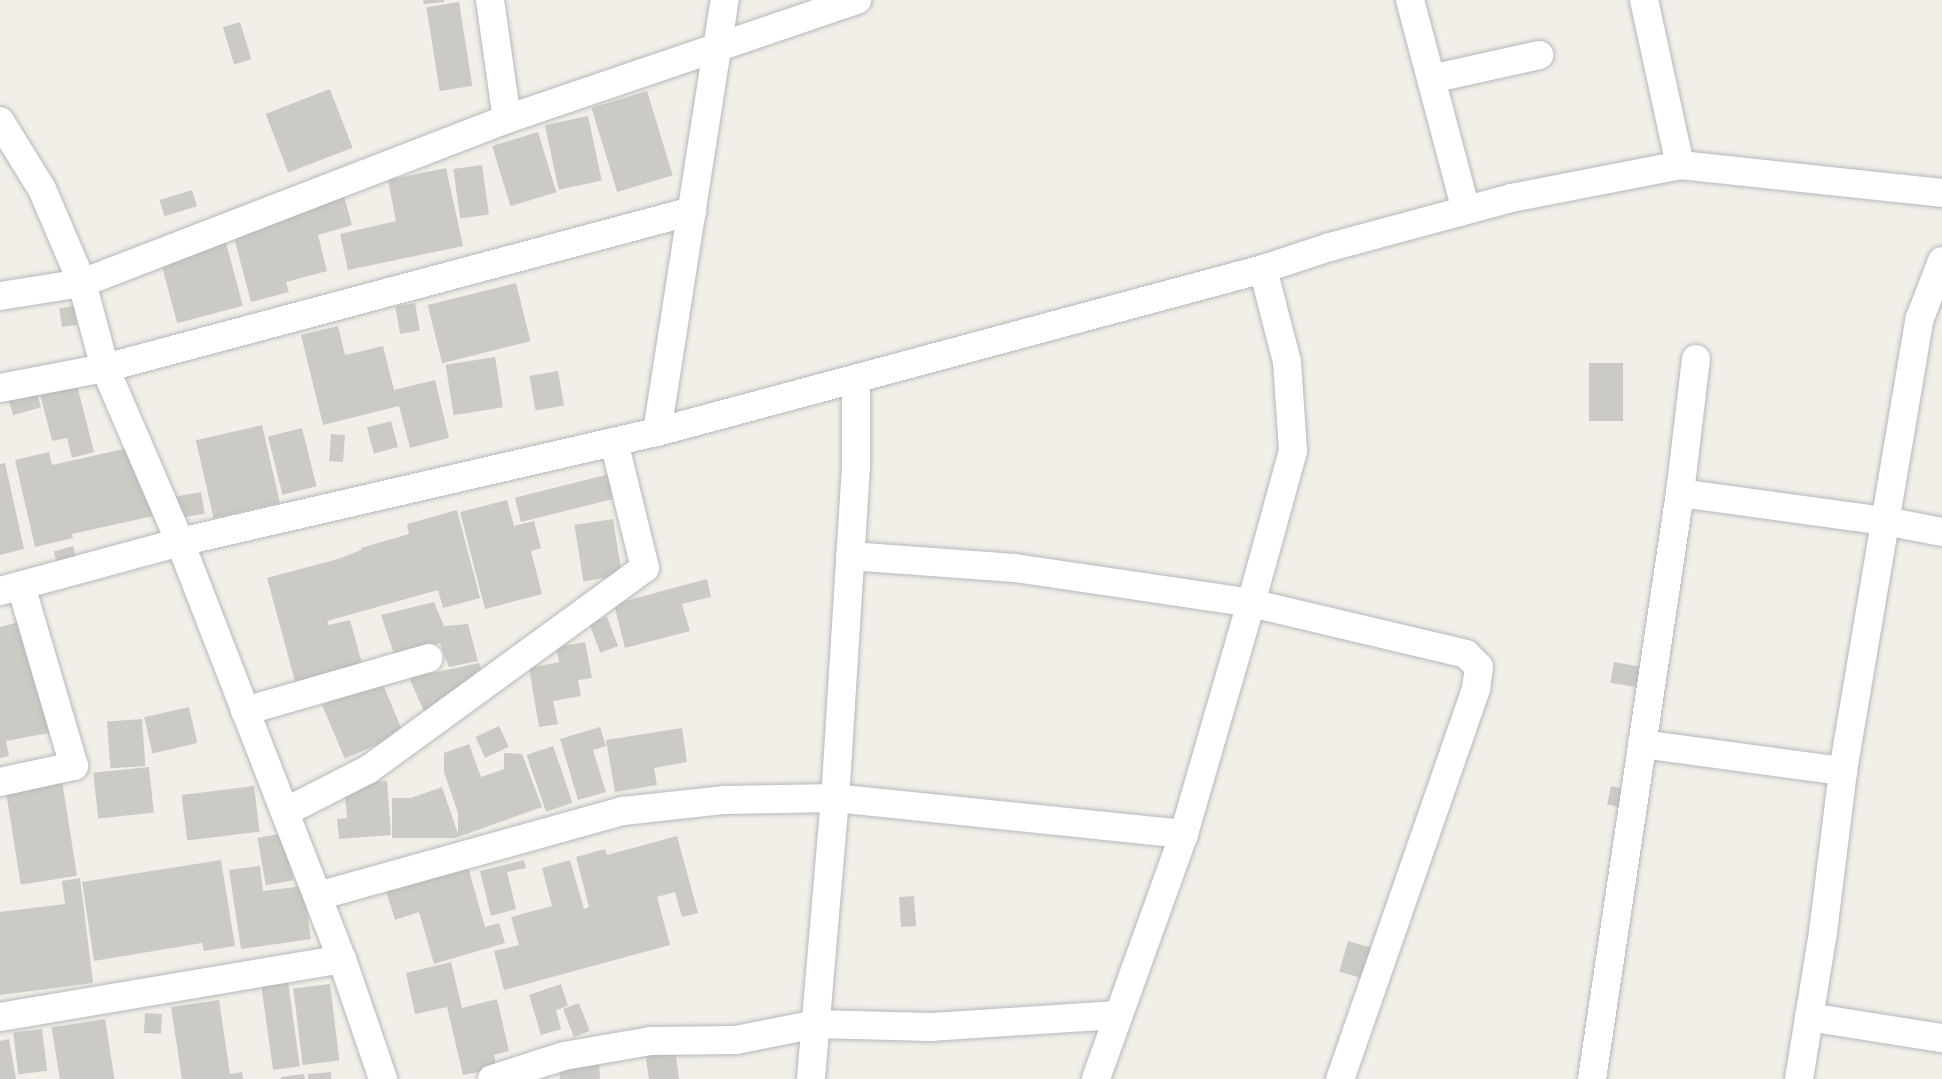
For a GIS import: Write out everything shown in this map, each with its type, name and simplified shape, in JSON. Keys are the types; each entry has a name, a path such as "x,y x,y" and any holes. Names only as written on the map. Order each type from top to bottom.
{"street":[{"path":"490,0 507,119"},
{"path":"657,432 725,0"},
{"path":"0,296 82,283 507,119 857,0"},
{"path":"1410,0 1466,210"},
{"path":"1644,0 1681,165"},
{"path":"1431,79 1539,55"},
{"path":"0,121 42,189 82,283 105,368 180,541 342,959 383,1079"},
{"path":"0,782 74,766 10,589 180,541 657,432 1263,270 1330,247 1466,210 1681,165 1942,193"},
{"path":"0,388 105,368 692,211"},
{"path":"1799,1079 1843,771 1920,318 1942,261"},
{"path":"1096,1079 1184,834 1293,451 1287,362 1263,270"},
{"path":"1592,1079 1680,493 1696,359"},
{"path":"811,1079 835,798 856,466 856,379"},
{"path":"285,812 369,769 645,568 614,442"},
{"path":"1680,493 1885,521 1942,533"},
{"path":"850,556 1015,568 1251,603 1466,654 1479,667 1471,702 1340,1079"},
{"path":"245,711 429,658"},
{"path":"1642,744 1843,771"},
{"path":"318,896 623,811 725,800 835,798 1184,834"},
{"path":"0,1017 342,959"},
{"path":"492,1079 564,1056 651,1041 736,1040 816,1024 932,1027 1119,1015"},
{"path":"1809,1017 1942,1038"}],"building":[{"path":"423,0 444,0 444,2 424,4"},
{"path":"459,2 472,86 440,91 426,7"},
{"path":"240,22 251,59 234,65 223,27"},
{"path":"330,89 353,148 288,173 266,114"},
{"path":"647,91 673,175 617,192 592,108"},
{"path":"588,116 602,181 559,190 545,125"},
{"path":"538,132 556,192 511,206 492,146"},
{"path":"482,165 489,215 460,219 453,169"},
{"path":"446,168 463,246 348,270 340,234 396,221 388,180"},
{"path":"192,190 197,206 164,216 159,200"},
{"path":"344,196 352,225 318,235 327,271 286,282 289,292 251,302 231,226"},
{"path":"225,239 243,306 177,323 159,257"},
{"path":"516,283 531,341 442,363 428,305"},
{"path":"415,303 420,331 400,334 395,306"},
{"path":"74,306 77,325 62,327 59,308"},
{"path":"338,326 345,355 383,346 394,390 435,380 449,438 410,448 399,406 323,425 301,335"},
{"path":"495,357 503,407 454,415 446,365"},
{"path":"1589,363 1623,363 1623,421 1589,421"},
{"path":"558,371 564,405 536,411 529,376"},
{"path":"76,381 94,452 72,458 67,438 52,441 39,390"},
{"path":"36,390 41,407 13,415 8,398"},
{"path":"391,421 398,447 374,454 367,427"},
{"path":"262,425 280,503 214,518 196,440"},
{"path":"302,428 317,486 283,495 268,436"},
{"path":"331,434 345,435 343,462 329,461"},
{"path":"137,446 153,516 72,534 73,538 35,547 15,460 49,452 52,465"},
{"path":"5,463 24,549 0,555 0,464"},
{"path":"610,474 616,498 521,522 515,498"},
{"path":"201,492 205,514 171,520 168,498"},
{"path":"507,500 514,526 534,521 541,548 531,551 542,594 485,609 460,512"},
{"path":"457,510 480,598 443,608 438,590 327,621 329,625 350,620 363,667 296,685 267,578 338,559 361,548 409,534 407,524"},
{"path":"613,519 622,575 583,581 574,525"},
{"path":"73,546 77,560 58,566 54,552"},
{"path":"707,579 711,597 682,604 690,631 625,648 614,604"},
{"path":"434,602 444,626 468,624 478,661 449,667 440,643 394,654 381,615"},
{"path":"607,617 618,646 600,653 589,624"},
{"path":"23,621 59,731 6,741 9,756 0,758 0,627"},
{"path":"585,642 592,678 578,680 581,696 553,701 558,724 539,727 529,668 559,662 556,647"},
{"path":"1614,662 1641,667 1637,687 1610,683"},
{"path":"479,663 487,681 428,720 409,678"},
{"path":"381,680 404,733 345,758 322,705"},
{"path":"189,707 197,743 153,753 144,717"},
{"path":"142,719 145,766 110,768 107,721"},
{"path":"499,726 509,747 485,758 475,737"},
{"path":"600,727 606,746 593,750 606,792 578,800 560,739"},
{"path":"682,728 687,762 654,768 657,785 615,792 606,740"},
{"path":"469,744 481,777 504,769 504,753 522,754 542,807 455,838 392,838 392,798 411,798 442,787 458,834 458,813 444,772 444,753"},
{"path":"553,746 573,803 546,812 527,755"},
{"path":"149,767 154,813 98,819 93,773"},
{"path":"62,781 77,876 21,885 6,790"},
{"path":"387,781 391,835 339,839 337,819 347,818 344,784"},
{"path":"254,786 260,832 187,841 182,795"},
{"path":"1611,786 1625,789 1621,807 1607,805"},
{"path":"285,833 293,880 266,885 257,838"},
{"path":"677,836 698,913 682,917 675,892 657,897 670,945 504,990 494,951 519,945 511,917 552,906 542,868 570,860 584,909 589,907 576,857 605,849 607,855"},
{"path":"221,860 235,946 204,951 202,943 94,961 82,882"},
{"path":"524,860 526,868 507,872 516,909 491,916 480,871"},
{"path":"260,866 263,891 303,886 311,939 241,949 229,870"},
{"path":"468,867 485,927 499,923 505,943 434,964 419,912 395,920 386,891"},
{"path":"80,878 93,983 0,995 0,912 65,904 62,881"},
{"path":"914,896 916,926 901,927 899,897"},
{"path":"1348,941 1380,950 1371,981 1339,972"},
{"path":"451,962 462,1008 497,999 509,1051 494,1055 497,1068 463,1075 447,1007 415,1014 406,973"},
{"path":"288,982 300,1066 273,1070 261,986"},
{"path":"330,984 339,1060 303,1065 293,989"},
{"path":"561,984 568,1006 556,1010 561,1029 541,1035 529,995"},
{"path":"219,1000 230,1074 242,1072 243,1079 182,1079 171,1007"},
{"path":"579,1003 590,1031 574,1037 563,1009"},
{"path":"145,1013 162,1014 161,1034 144,1033"},
{"path":"105,1019 115,1079 60,1079 52,1027"},
{"path":"42,1029 47,1071 18,1074 13,1033"},
{"path":"9,1039 16,1079 0,1079 0,1041"},
{"path":"674,1041 679,1079 649,1079 644,1046"},
{"path":"599,1062 600,1079 560,1079 559,1065"},
{"path":"331,1072 331,1079 308,1079 308,1074"},
{"path":"304,1074 305,1079 281,1079 281,1077"}]}
